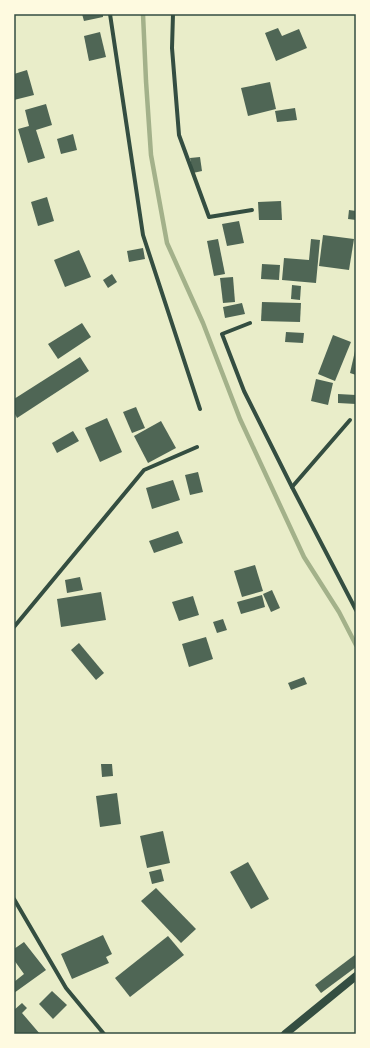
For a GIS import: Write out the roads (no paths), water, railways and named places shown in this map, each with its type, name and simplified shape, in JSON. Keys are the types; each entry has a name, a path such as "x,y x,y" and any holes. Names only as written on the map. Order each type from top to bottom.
{"main road":[{"path":"285,1034 356,976"}],"street":[{"path":"110,14 143,235 200,409"},
{"path":"173,14 172,48 179,135 209,217 252,210"},
{"path":"250,323 222,334 244,391 356,610"},
{"path":"292,487 350,420"},
{"path":"14,627 144,470 196,448"},
{"path":"14,900 66,988 104,1034"}],"waterway":[{"path":"143,14 151,155 167,243 203,323 240,419 304,557 339,612 356,645"}]}
